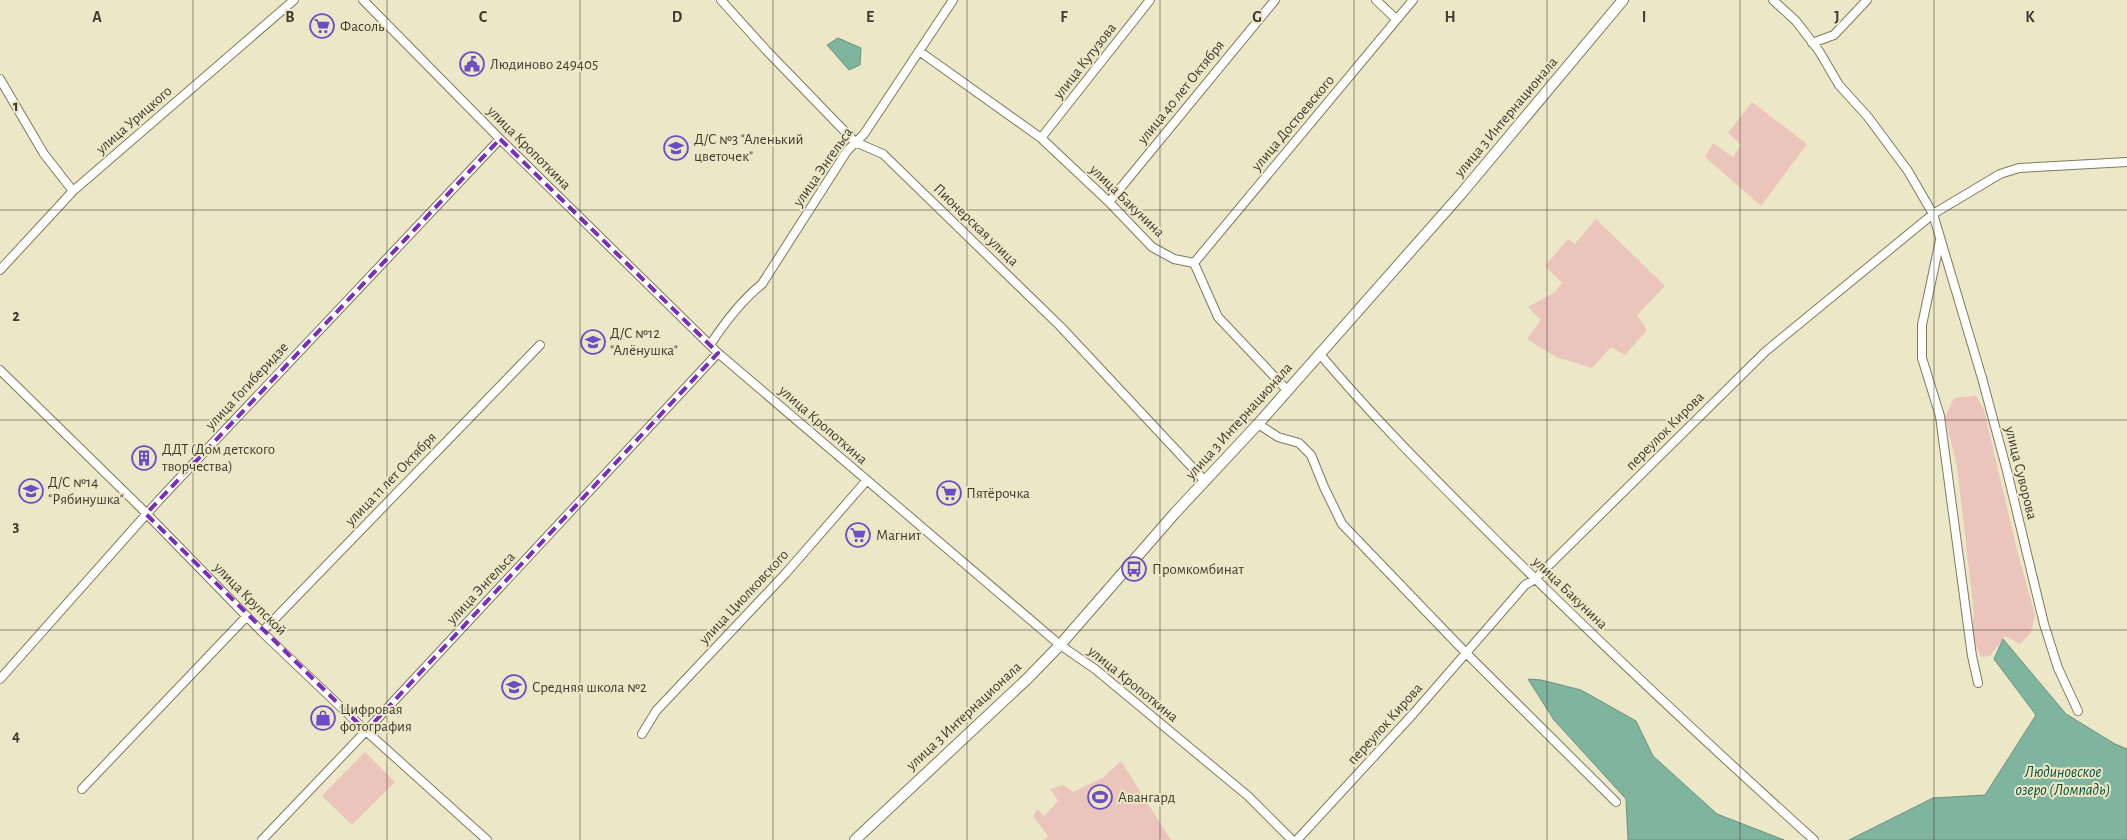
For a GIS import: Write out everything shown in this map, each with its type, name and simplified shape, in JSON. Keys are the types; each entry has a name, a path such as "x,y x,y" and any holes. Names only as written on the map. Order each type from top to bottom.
{"street":[{"name":"улица Урицкого","path":"0,270 73,191 294,0"},
{"name":"улица Кропоткина","path":"363,0 500,139 718,353 1060,645 1095,668 1248,796 1292,840"},
{"name":"Пионерская улица","path":"720,0 855,142 882,154 1047,313 1205,481"},
{"name":"улица Энгельса","path":"710,344 728,318 749,294 762,284 855,142 864,134 953,0"},
{"name":"улица Кутузова","path":"1041,138 1150,0"},
{"name":"улица 40 лет Октября","path":"1109,202 1275,0"},
{"path":"1376,0 1396,19"},
{"name":"улица Достоевского","path":"1194,263 1413,0"},
{"name":"улица 3 Интернационала","path":"855,840 1028,678 1060,645 1461,194 1623,0"},
{"name":"улица Суворова","path":"1773,0 1796,21 1839,85 1868,117 1908,171 1933,214 2007,471 2044,624 2058,668 2078,711"},
{"path":"1812,43 1834,34 1867,0"},
{"name":"улица Бакунина","path":"919,51 1041,138 1109,202 1152,247 1174,259 1194,263"},
{"path":"0,78 44,154 73,191"},
{"name":"улица Гогиберидзе","path":"0,679 146,514 500,139"},
{"name":"переулок Кирова","path":"1297,840 1413,714 1525,586 1535,579 1766,351 1933,214 2000,174 2019,168 2127,162"},
{"path":"1941,239 1922,325 1922,358 1940,416 1972,656 1978,683"},
{"path":"1194,263 1218,317 1287,390"},
{"name":"улица 11 лет Октября","path":"262,632 540,345"},
{"name":"улица Энгельса","path":"262,840 718,353"},
{"name":"улица Бакунина","path":"1319,354 1361,403 1400,444 1535,579 1714,749 1814,840"},
{"name":"улица Крупской","path":"0,370 262,632 366,731 487,840"},
{"path":"1258,424 1278,436 1299,443 1311,455 1342,524 1466,653 1616,802"},
{"name":"улица Циолковского","path":"642,734 656,711 786,573 866,480"},
{"path":"82,789 247,616"}],"highlighted area":[{"path":"500,139 718,353 366,731 146,514"}],"shaded area":[{"path":"1752,102 1807,144 1761,206 1705,157 1713,143 1733,157 1741,145 1728,133"},
{"path":"1596,219 1665,286 1637,315 1647,330 1625,355 1611,347 1592,368 1556,357 1527,339 1541,320 1528,307 1554,293 1562,283 1545,266 1568,239 1575,244"},
{"path":"1976,396 1984,410 2017,550 2035,615 2031,632 2020,644 2005,636 1990,656 1981,657 1971,634 1974,613 1957,466 1945,417 1954,398"},
{"path":"365,752 395,782 352,825 322,796"},
{"name":"Авангард","path":"1121,761 1171,840 1043,840 1048,836 1033,816 1037,809 1044,816 1058,801 1050,789 1063,785 1073,792 1104,777"}],"water":[{"path":"838,38 861,48 860,65 849,70 827,45"},
{"name":"Людиновское озеро (Ломпадь)","path":"2003,639 2066,714 2115,744 2127,749 2127,840 1849,840 1933,798 1985,795 2036,715 1994,659"},
{"path":"1528,679 1541,680 1581,690 1636,721 1653,756 1717,814 1784,840 1628,840 1626,799 1554,720"}],"place":[{"name":"Фасоль","path":"322,26"},
{"name":"Людиново 249405","path":"472,64"},
{"name":"Д/С №3 \"Аленький цветочек\"","path":"676,148"},
{"name":"Д/С №12 \"Алёнушка\"","path":"593,342"},
{"name":"ДДТ (Дом детского творчества)","path":"144,458"},
{"name":"Д/С №14 \"Рябинушка\"","path":"31,491"},
{"name":"Пятёрочка","path":"949,493"},
{"name":"Магнит","path":"858,535"},
{"name":"Промкомбинат","path":"1134,569"},
{"name":"Средняя школа №2","path":"514,687"},
{"name":"Цифровая фотография","path":"323,718"},
{"name":"Авангард","path":"1100,797"}]}
